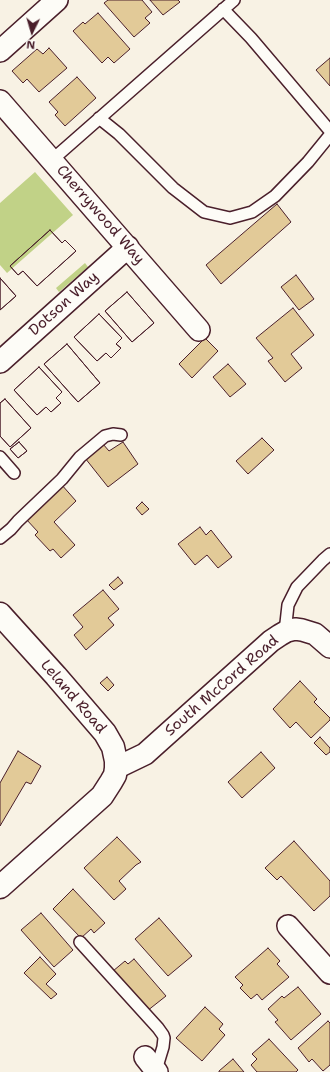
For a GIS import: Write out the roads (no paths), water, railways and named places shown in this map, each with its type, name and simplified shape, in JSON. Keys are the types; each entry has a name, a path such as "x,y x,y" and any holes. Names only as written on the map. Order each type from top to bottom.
{"street":[{"path":"0,51 57,0"},
{"name":"Cherrywood Way","path":"0,101 200,330"},
{"name":"Dotson Way","path":"0,362 128,248"},
{"name":"Leland Road","path":"0,614 105,733 113,748 116,768"},
{"name":"South McCord Road","path":"116,768 145,754 271,641 284,632 295,629 315,634 330,647"},
{"path":"0,887 102,796 115,775 116,768"},
{"path":"288,926 330,973"}],"lane":[{"path":"52,160 234,0"},
{"path":"223,9 251,38 330,131"},
{"path":"99,118 119,134 173,188 204,212 230,218 252,212 275,196 308,162 330,135"},
{"path":"0,538 62,479 80,457 105,436 113,434 121,435"},
{"path":"0,457 14,473"},
{"path":"284,632 288,605 297,588 330,554"},
{"path":"80,942 163,1035 162,1051 153,1066"}]}
